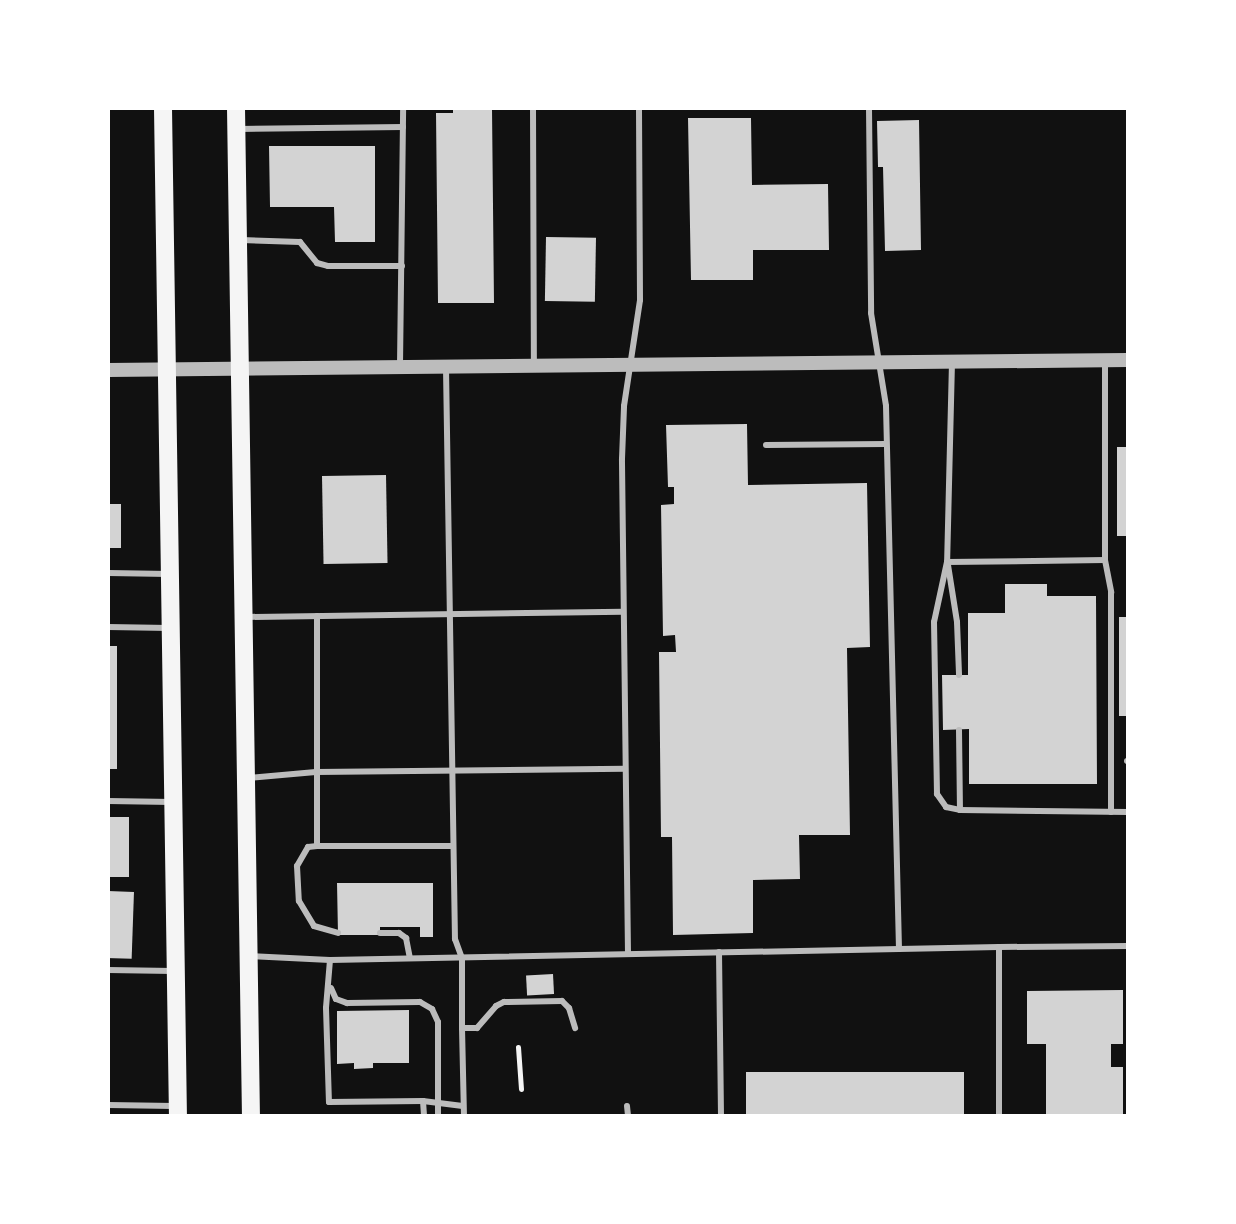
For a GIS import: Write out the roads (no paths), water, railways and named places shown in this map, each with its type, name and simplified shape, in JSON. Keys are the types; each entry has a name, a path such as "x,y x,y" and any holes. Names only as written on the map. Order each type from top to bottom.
{"main road":[{"path":"163,108 178,1111"},
{"path":"236,108 251,1116"}],"street":[{"path":"108,370 1128,360"}],"lane":[{"path":"400,369 403,108"},
{"path":"533,108 534,367"},
{"path":"628,954 623,612 624,406 640,300 639,108"},
{"path":"869,108 871,313 886,406 899,949"},
{"path":"236,129 403,127"},
{"path":"237,240 300,242 317,263 328,266 402,266"},
{"path":"1105,360 1105,560 1111,592 1111,812"},
{"path":"952,362 947,562 934,622 937,794 946,807 960,810 1128,812"},
{"path":"446,368 455,939 462,958 464,1116"},
{"path":"766,445 886,444"},
{"path":"947,562 1105,560"},
{"path":"947,562 957,622 959,675"},
{"path":"108,573 172,574"},
{"path":"245,617 623,612"},
{"path":"317,616 317,846"},
{"path":"108,627 173,628"},
{"path":"959,730 960,810"},
{"path":"247,778 316,772 625,769"},
{"path":"108,801 175,802"},
{"path":"338,933 314,926 299,901 297,866 308,847 453,846"},
{"path":"380,933 399,933 406,938 410,958"},
{"path":"250,956 330,960 1128,946"},
{"path":"999,947 999,1116"},
{"path":"719,952 721,1116"},
{"path":"330,960 331,988 326,1008 329,1102 423,1101 463,1106"},
{"path":"108,970 177,971"},
{"path":"331,988 336,999 347,1003 420,1002 432,1009 438,1022 438,1116"},
{"path":"462,1028 477,1028 496,1006 504,1002 562,1001 569,1008 575,1028"},
{"path":"423,1101 424,1116"},
{"path":"108,1105 178,1111"},
{"path":"627,1106 628,1116"}]}
